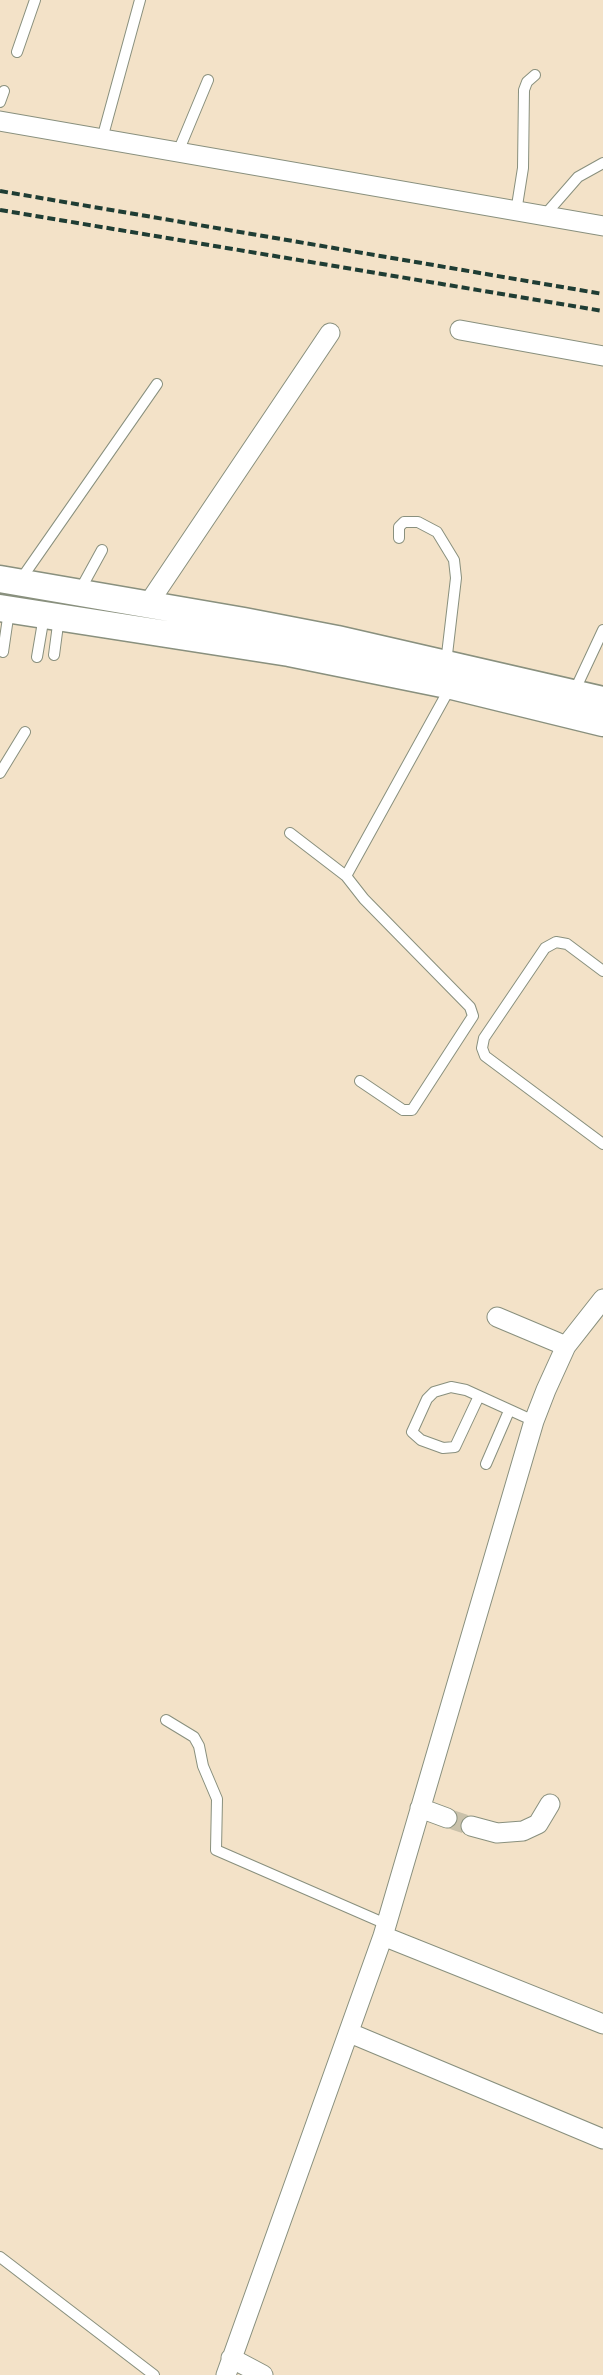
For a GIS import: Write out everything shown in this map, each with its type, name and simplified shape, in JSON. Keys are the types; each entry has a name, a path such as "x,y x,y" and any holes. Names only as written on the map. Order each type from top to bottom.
{"main road":[{"path":"9,581 262,624 449,674 603,723"},
{"path":"5,609 289,653 574,693 603,700"}],"street":[{"path":"0,121 603,226"},
{"path":"460,330 603,356"},
{"path":"148,604 330,334"},
{"path":"263,2375 229,2367 350,2033 385,1930 534,1421 566,1346 603,1299"},
{"path":"498,1318 566,1346"},
{"path":"471,1826 497,1833 523,1832 538,1824 550,1804"},
{"path":"420,1808 447,1818"},
{"path":"385,1930 603,2024"},
{"path":"350,2033 603,2139"}],"lane":[{"path":"17,52 35,0"},
{"path":"102,139 140,0"},
{"path":"516,212 523,168 524,90 528,82 535,75"},
{"path":"178,152 208,80"},
{"path":"0,102 4,91"},
{"path":"543,217 578,177 603,163"},
{"path":"9,581 157,384"},
{"path":"346,876 449,674 456,578 454,560 438,532 418,522 404,522 399,527 399,538"},
{"path":"78,592 102,550"},
{"path":"3,652 5,609"},
{"path":"52,615 54,655"},
{"path":"37,657 52,615"},
{"path":"574,693 603,630"},
{"path":"0,773 24,732"},
{"path":"290,833 346,876 364,899 470,1007 473,1016 412,1110 403,1110 360,1081"},
{"path":"603,971 567,944 556,942 545,948 484,1038 482,1048 484,1056 603,1144"},
{"path":"479,1396 455,1447 451,1449 443,1448 421,1440 412,1432 427,1399 434,1392 451,1387 466,1390 534,1421"},
{"path":"486,1464 509,1411"},
{"path":"166,1720 194,1737 199,1746 203,1766 217,1800 216,1850 385,1930"},
{"path":"0,2257 154,2375"}],"tunnel":[{"path":"447,1818 471,1826"}],"railway":[{"path":"0,191 603,294"},
{"path":"0,210 603,311"}]}
